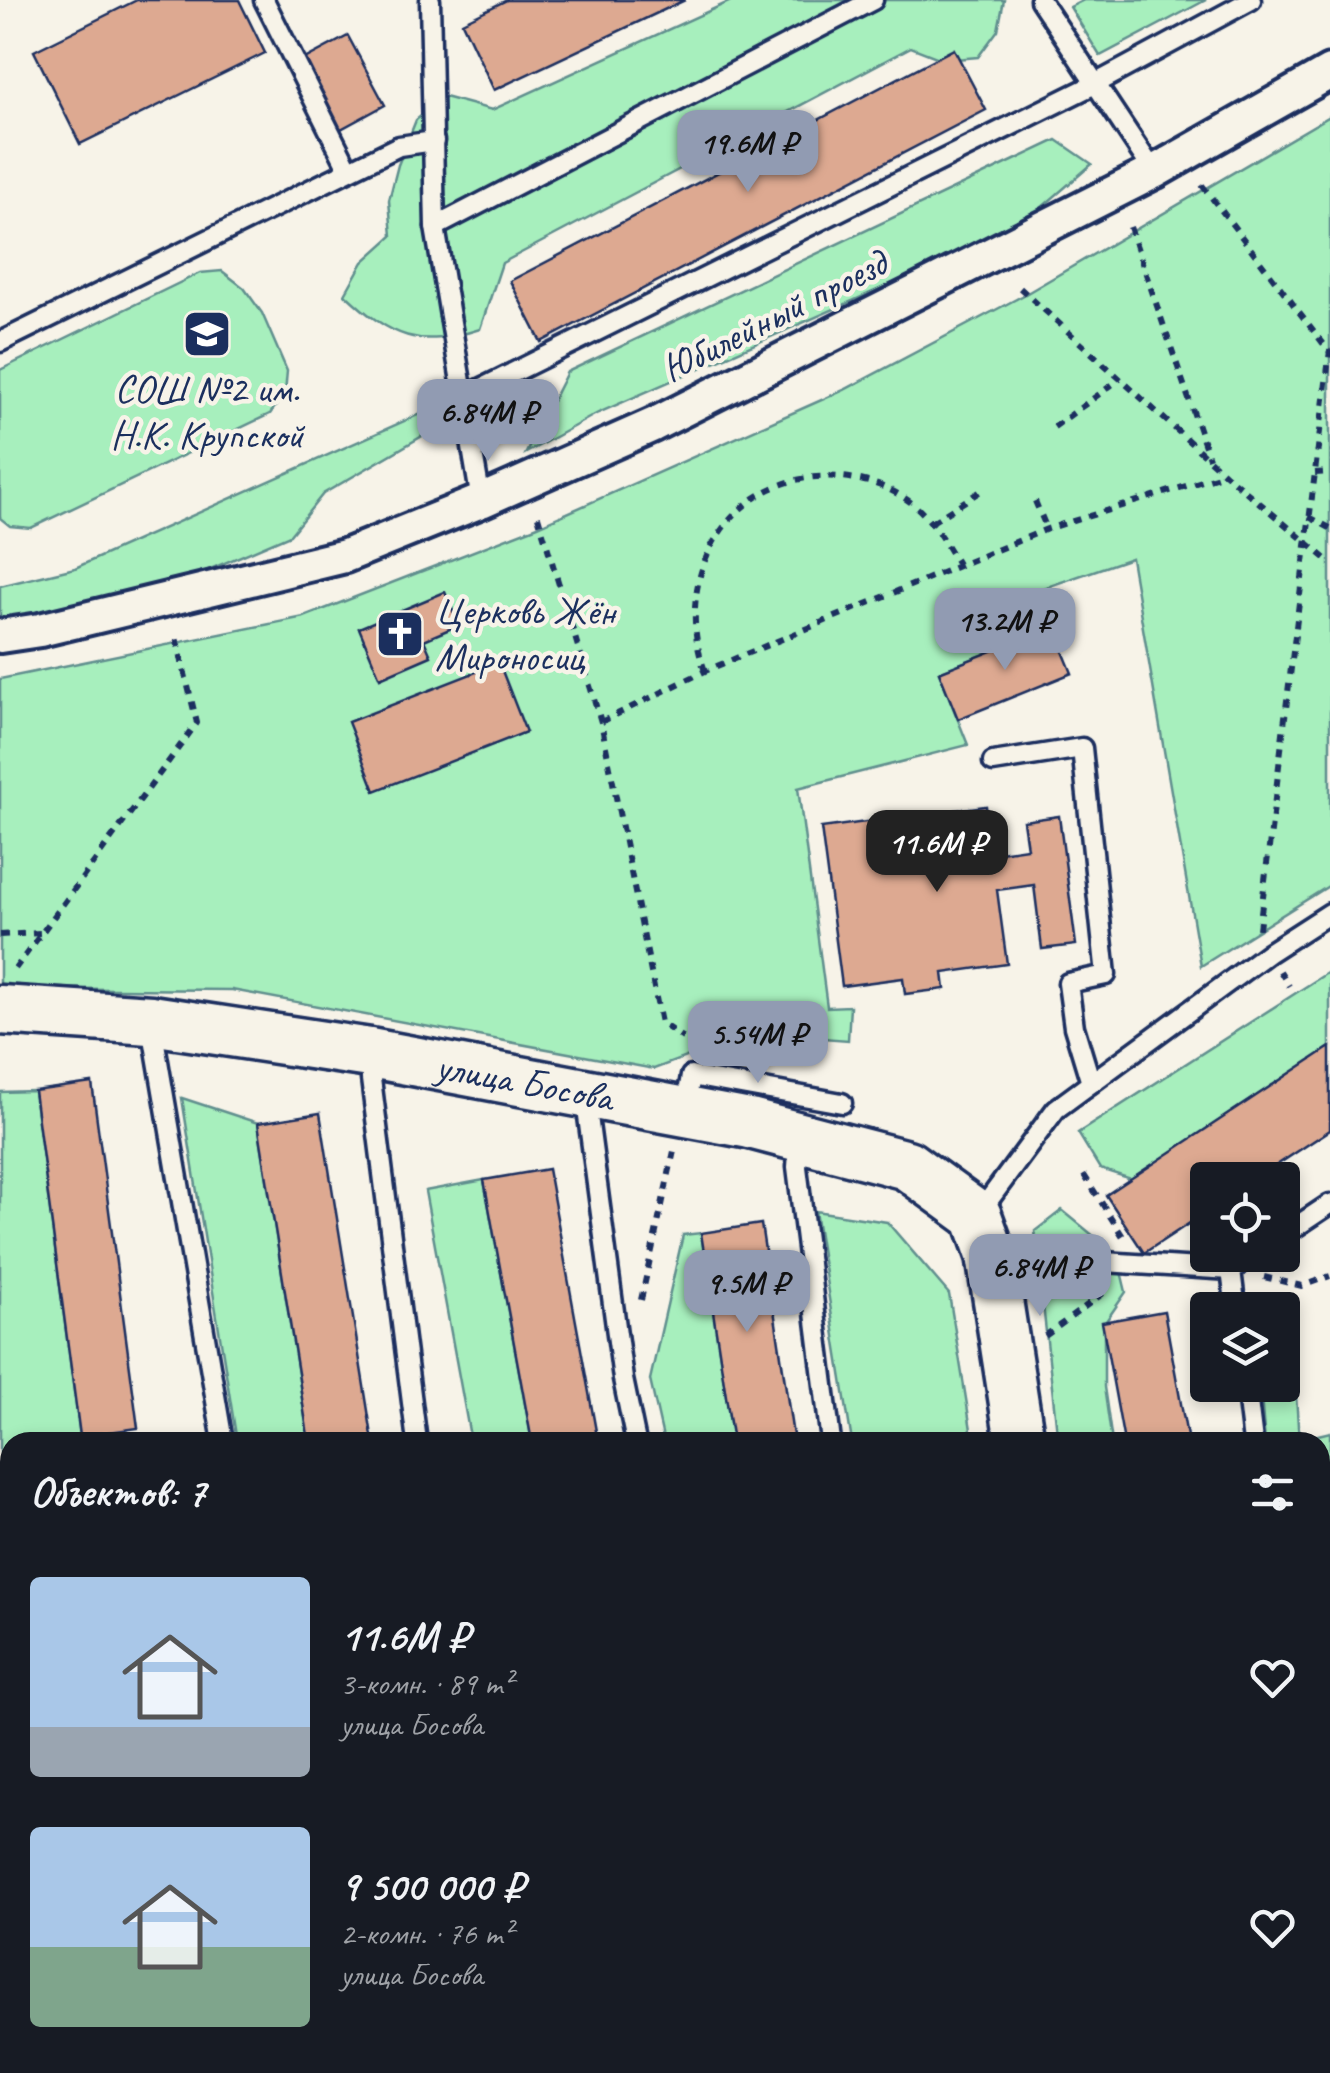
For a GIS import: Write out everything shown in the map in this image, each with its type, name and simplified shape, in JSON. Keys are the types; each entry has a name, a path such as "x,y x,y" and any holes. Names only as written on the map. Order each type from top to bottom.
{"street":[{"name":"Юбилейный проезд","path":"0,636 40,630 345,556 481,501 653,425 1154,172 1330,72"},
{"name":"улица Босова","path":"5,993 151,1020 370,1052 750,1124 907,1166 984,1236"},
{"path":"984,1236 1018,1432"}],"lane":[{"path":"264,0 349,170"},
{"path":"430,0 435,227 481,501"},
{"path":"435,227 872,0"},
{"path":"1040,0 1154,172"},
{"path":"464,397 1094,84 1251,0"},
{"path":"0,342 399,146 434,141"},
{"path":"992,762 1082,748 1106,975 1068,983 1074,1027 1091,1083"},
{"path":"1190,1264 984,1236 1056,1109 1268,953 1330,913"},
{"path":"151,1020 221,1432"},
{"path":"370,1052 416,1432"},
{"path":"687,1098 691,1076 842,1103"},
{"path":"584,1093 623,1379 634,1432"},
{"path":"799,1140 797,1166 830,1432"},
{"path":"1300,1224 1330,1204"},
{"path":"1248,1402 1252,1432"}],"path":[{"path":"1202,184 1330,351 1258,938"},
{"path":"1130,227 1211,462"},
{"path":"1020,288 1211,462 1330,562"},
{"path":"1054,427 1120,379"},
{"path":"492,383 517,458"},
{"path":"1315,473 1330,472"},
{"path":"601,722 705,670 958,564 1047,529 1225,474"},
{"path":"705,670 692,622 701,564 717,534 740,509 767,490 796,480 826,476 880,485 906,498 932,522 958,564"},
{"path":"932,522 981,491"},
{"path":"1036,501 1047,529"},
{"path":"538,516 601,722 661,1023 683,1038"},
{"path":"1309,517 1330,528"},
{"path":"5,993 41,933 197,724 175,633"},
{"path":"0,934 41,933"},
{"path":"640,1306 677,1140"},
{"path":"1084,1175 1096,1194"},
{"path":"1240,1272 1302,1286 1330,1276"}],"green space":[{"path":"733,0 1004,0 998,30 978,57 944,60 911,47 502,263 480,329 439,338 407,336 377,321 345,294 363,262 392,236 389,200 398,165 416,120 444,97 492,110"},
{"path":"1084,0 1206,0 1100,56 1070,7"},
{"path":"1330,116 1330,885 1201,966 1131,558 1041,589 1053,627 939,672 968,745 798,788 827,1007 850,1006 848,1040 694,1028 694,1054 654,1069 232,990 0,988 0,679 304,617 538,526 844,390 1022,296"},
{"path":"1057,140 1092,164 1018,228 598,413 526,453 567,372"},
{"path":"222,271 244,288 262,313 287,371 285,393 270,414 31,528 10,526 0,518 0,370 200,273"},
{"path":"422,413 424,435 323,494 290,535 133,602 0,629 0,586 75,568"},
{"path":"1330,971 1330,1047 1131,1179 1100,1169 1078,1133"},
{"path":"34,1091 79,1432 0,1432 0,1092"},
{"path":"182,1098 258,1123 307,1432 235,1432"},
{"path":"484,1180 530,1432 469,1432 425,1191"},
{"path":"1062,1210 1117,1255 1126,1292 1104,1324 1104,1387 1111,1432 1057,1432 1035,1231"},
{"path":"815,1211 887,1222 949,1294 971,1432 850,1432"},
{"path":"701,1233 731,1432 662,1432 650,1380 683,1235"},
{"path":"1261,1402 1296,1402 1298,1432 1264,1432"}],"building":[{"path":"137,0 239,0 265,53 80,144 34,51"},
{"path":"507,0 685,0 494,90 462,22"},
{"path":"348,36 385,105 339,130 301,61"},
{"path":"954,49 986,110 541,342 510,281"},
{"name":"Церковь Жён Мироносиц","path":"445,592 459,625 424,640 431,656 380,678 359,628"},
{"path":"1053,627 1072,673 958,719 939,672"},
{"path":"499,663 526,732 375,791 348,722"},
{"path":"986,806 992,853 1027,848 1023,821 1059,816 1076,945 1042,949 1034,885 997,890 1007,964 943,973 945,989 905,994 903,978 842,986 821,828"},
{"path":"1330,1047 1330,1130 1281,1162 1190,1162 1190,1223 1144,1253 1106,1195"},
{"path":"92,1083 138,1428 79,1432 34,1091"},
{"path":"320,1113 371,1432 307,1432 258,1123"},
{"path":"548,1169 596,1432 530,1432 484,1180"},
{"path":"761,1224 792,1432 731,1432 701,1233"},
{"path":"1164,1311 1186,1432 1122,1432 1102,1322"}],"place":[{"name":"СОШ №2 им. Н.К. Крупской","path":"207,334"},
{"name":"Церковь Жён Мироносиц","path":"400,634"}]}
